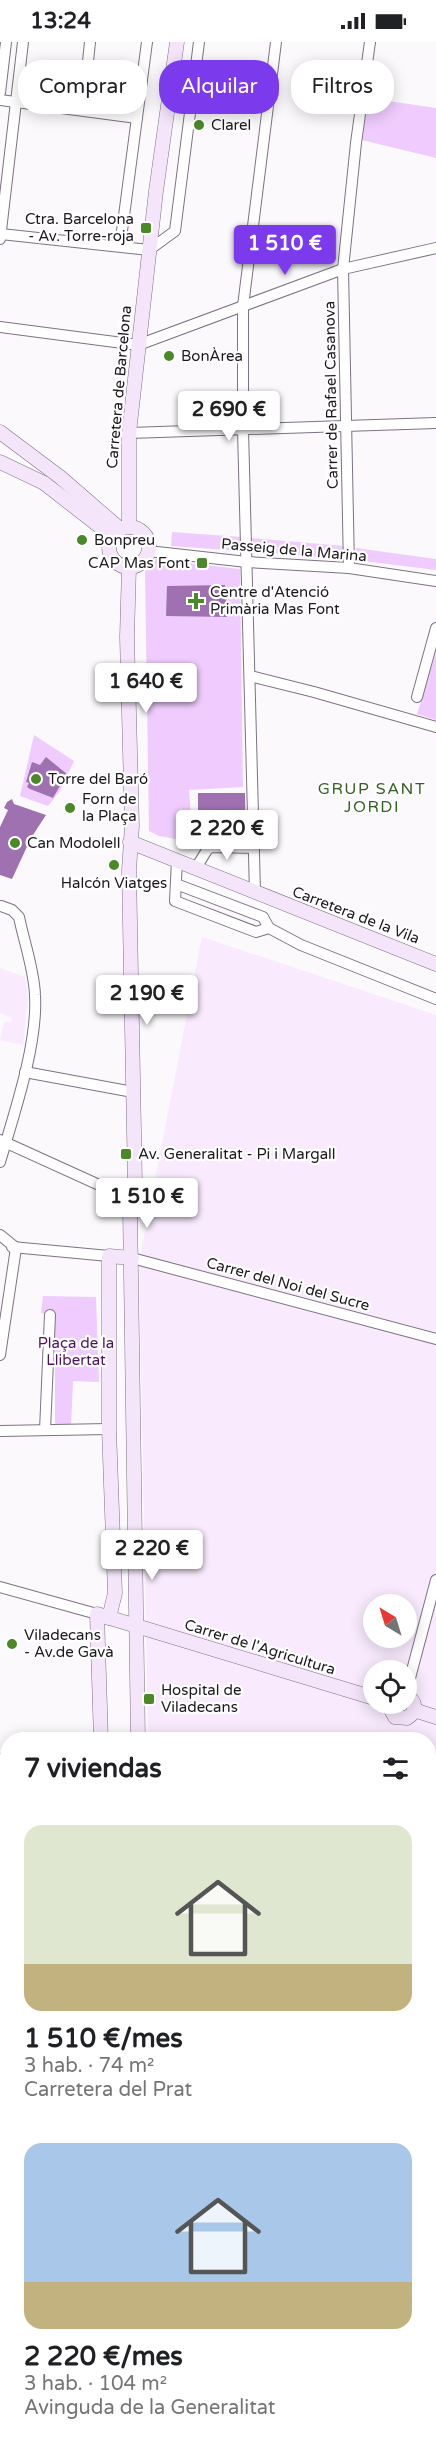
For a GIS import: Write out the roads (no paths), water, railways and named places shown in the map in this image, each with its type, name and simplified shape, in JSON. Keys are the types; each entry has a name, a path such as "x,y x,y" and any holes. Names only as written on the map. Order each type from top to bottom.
{"street":[{"path":"0,93 6,42"},
{"path":"0,240 23,42"},
{"path":"88,60 90,42"},
{"path":"120,246 147,42"},
{"name":"Carretera de Barcelona","path":"120,531 149,250 177,42"},
{"path":"1,234 149,250 175,231 199,42"},
{"path":"255,893 243,430 243,306 276,42"},
{"name":"Carrer de Rafael Casanova","path":"349,568 343,269 370,42"},
{"path":"0,100 16,102"},
{"path":"110,114 137,118"},
{"path":"0,327 138,345 343,269 436,248"},
{"path":"129,433 436,423"},
{"path":"0,432 60,477 120,531"},
{"path":"0,462 44,483 120,531 136,528 144,534 148,551 141,562 129,567 119,564 111,557 109,547 120,531"},
{"name":"Passeig de la Marina","path":"148,551 247,562 349,568 436,581"},
{"path":"129,567 127,637 132,826 130,842 135,1183 130,1199 138,1732"},
{"path":"417,697 436,628"},
{"path":"250,676 436,727"},
{"name":"Carretera de la Vila","path":"130,842 436,964"},
{"path":"196,868 207,850 212,847 254,848"},
{"path":"177,860 175,901 256,932 269,928"},
{"path":"176,884 263,917 269,928 301,945 436,999"},
{"path":"0,1162 3,1141 25,1072 35,992 19,918 12,910 2,906"},
{"path":"25,1072 133,1092"},
{"path":"3,1141 130,1199"},
{"path":"0,1235 16,1248"},
{"path":"0,1244 16,1248 132,1258"},
{"path":"0,1354 16,1248"},
{"path":"101,1732 103,1616 115,1593 110,1429 109,1256"},
{"name":"Carrer del Noi del Sucre","path":"132,1258 436,1339"},
{"path":"45,1430 50,1315"},
{"path":"0,1431 110,1429"},
{"path":"415,1660 436,1580"},
{"path":"0,1587 103,1616"},
{"name":"Carrer de l'Agricultura","path":"103,1616 363,1695"},
{"path":"417,1711 436,1717"},
{"path":"393,1714 399,1718 411,1714"}],"place":[{"name":"Clarel","path":"199,125"},
{"name":"Ctra. Barcelona - Av. Torre-roja","path":"146,228"},
{"name":"BonÀrea","path":"169,356"},
{"name":"Bonpreu","path":"82,540"},
{"name":"CAP Mas Font","path":"202,563"},
{"name":"Centre d'Atenció Primària Mas Font","path":"196,601"},
{"name":"Torre del Baró","path":"36,779"},
{"name":"Forn de la Plaça","path":"70,808"},
{"name":"Can Modolell","path":"15,843"},
{"name":"Halcón Viatges","path":"114,865"},
{"name":"Av. Generalitat - Pi i Margall","path":"126,1154"},
{"name":"Viladecans - Av.de Gavà","path":"12,1644"},
{"name":"Hospital de Viladecans","path":"149,1699"}],"district":[{"name":"GRUP SANT JORDI","path":"372,797"}],"park label":[{"name":"Plaça de la Llibertat","path":"76,1352"}]}
